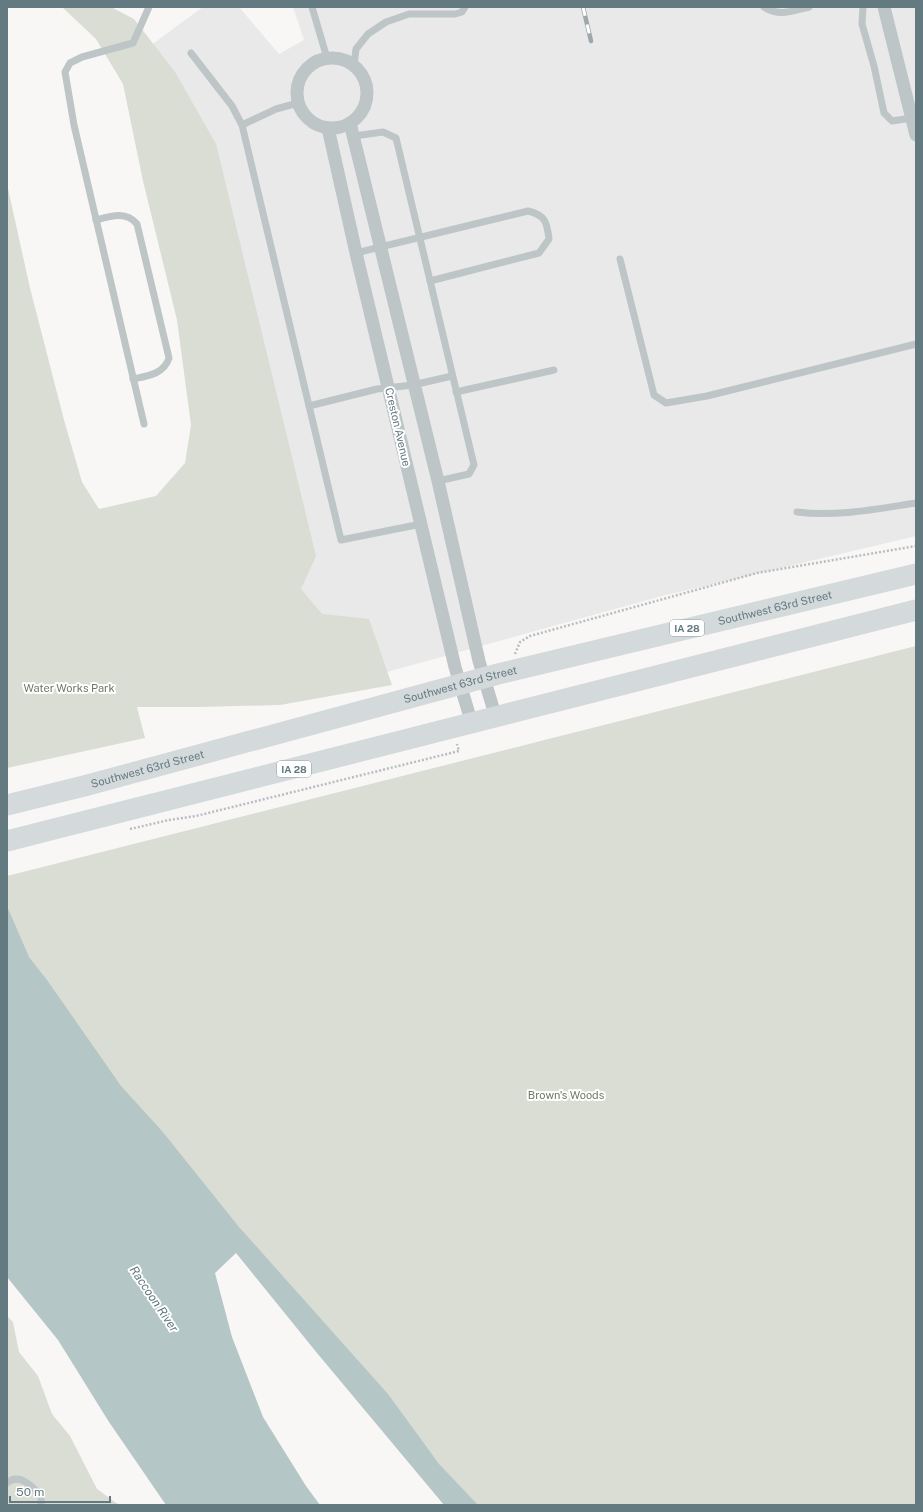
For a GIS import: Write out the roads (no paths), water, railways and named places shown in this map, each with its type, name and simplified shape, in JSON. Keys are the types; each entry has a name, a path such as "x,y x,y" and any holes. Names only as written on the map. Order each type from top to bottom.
{"main road":[{"name":"Southwest 63rd Street","path":"7,805 84,786 498,674 916,574"},
{"name":"IA 28","path":"7,842 916,610"}],"street":[{"path":"884,7 916,135"},
{"path":"332,57 344,59 354,65 362,74 367,85 367,97 364,108 357,118 350,123 336,128 324,128 313,123 304,115 298,103 296,94 298,82 303,72 311,64 321,58 332,57"},
{"path":"350,123 413,385 438,481 484,678 496,718"},
{"name":"Creston Avenue","path":"328,128 356,253 421,524 460,685 472,724"}],"lane":[{"path":"144,424 74,125 65,72 70,63 82,57 134,43 149,7"},
{"path":"312,7 327,58"},
{"path":"354,65 356,49 368,34 386,22 409,14 455,14 462,12 465,7"},
{"path":"764,7 781,14 809,7"},
{"path":"863,7 862,24 874,66 884,112 892,121 912,118"},
{"path":"191,52 232,106 242,125 341,540 421,524"},
{"path":"242,125 276,109 298,103"},
{"path":"354,136 383,132 396,138 474,465 469,474 438,481"},
{"path":"356,253 528,211 538,214 547,223 550,239 539,253 430,282"},
{"path":"96,220 110,216 124,215 129,217 137,224 169,358 167,364 157,373 133,379"},
{"path":"620,259 654,395 666,402 707,396 916,344"},
{"path":"456,392 554,370"},
{"path":"309,406 376,389 389,389 413,385 452,376"},
{"path":"797,512 819,515 843,514 916,503"},
{"path":"7,1483 10,1480 19,1479 30,1485 41,1496 41,1505"}],"water":[{"name":"Raccoon River","path":"7,906 29,957 47,980 121,1086 162,1131 239,1227 388,1394 439,1464 478,1505 444,1505 236,1253 215,1273 232,1337 263,1417 306,1486 320,1505 166,1505 109,1422 58,1340 7,1277"}],"railway":[{"path":"583,7 591,41"}],"park label":[{"name":"Water Works Park","path":"69,688"},
{"name":"Brown's Woods","path":"566,1095"}]}
